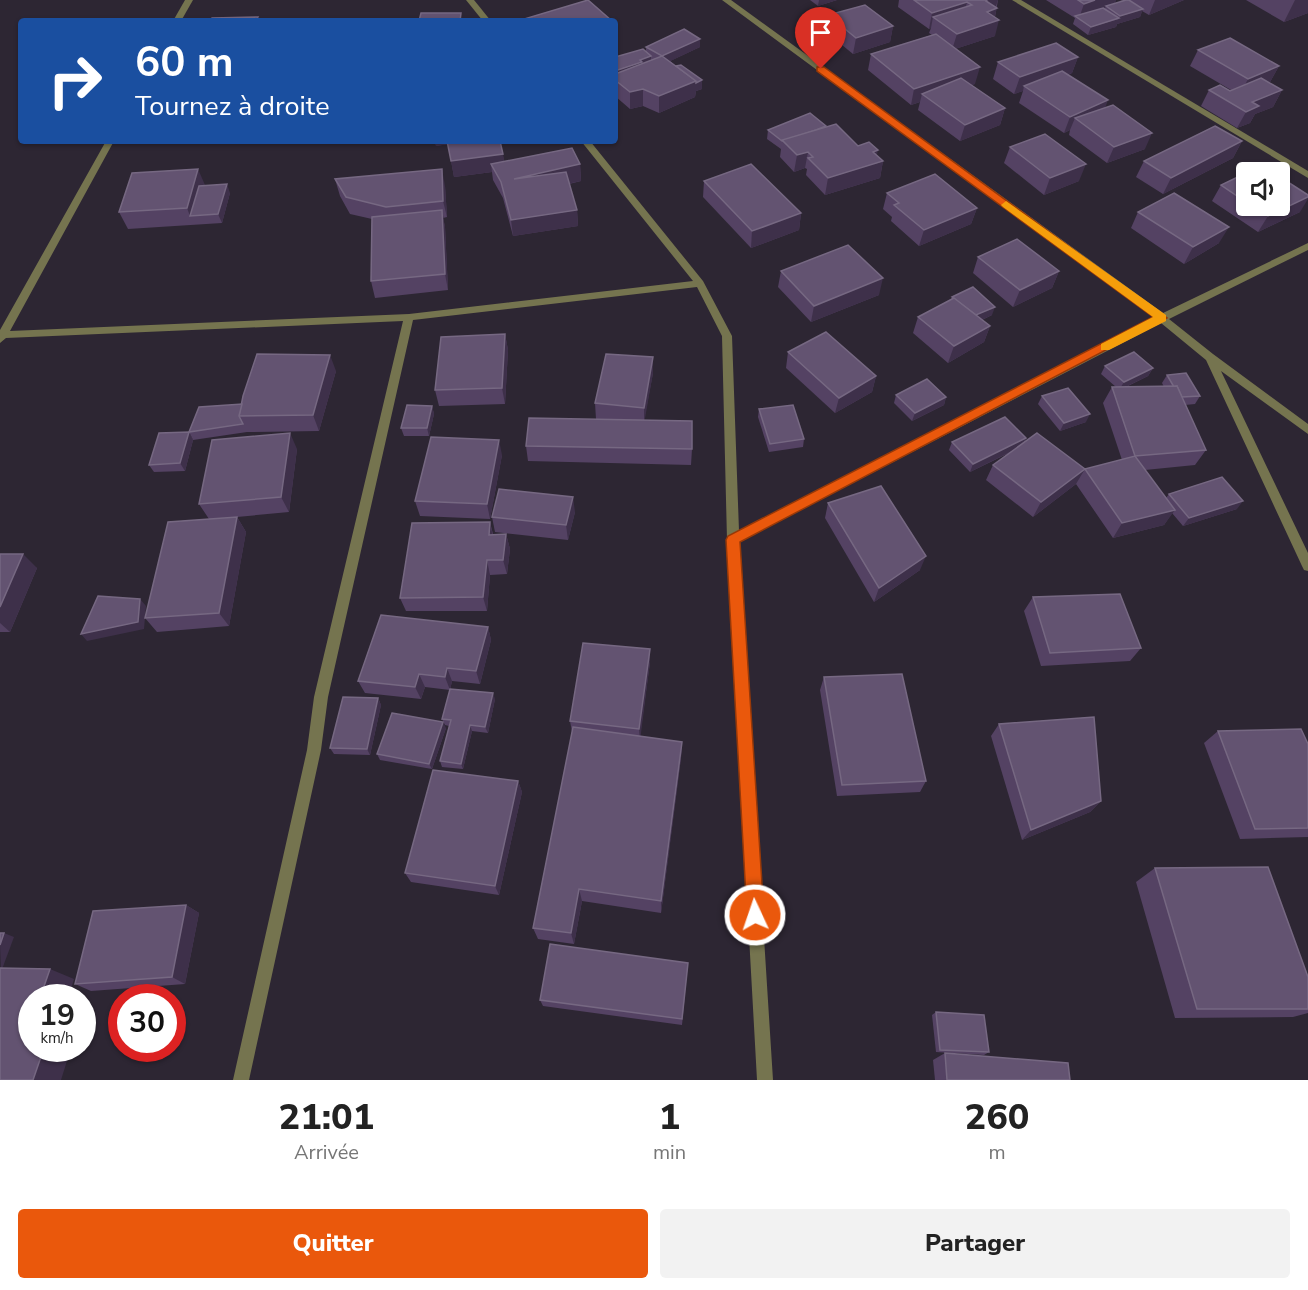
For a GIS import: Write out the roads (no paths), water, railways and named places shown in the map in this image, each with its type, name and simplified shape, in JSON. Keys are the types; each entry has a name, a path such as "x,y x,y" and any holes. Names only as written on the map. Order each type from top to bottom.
{"street":[{"path":"179,18 189,0"},
{"path":"470,0 485,18"},
{"path":"726,0 1162,318 1209,357 1308,430"},
{"path":"1016,0 1308,175"},
{"path":"1,336 108,144"},
{"path":"587,144 700,283 728,336 733,540 765,1080"},
{"path":"733,540 1162,318 1308,246"},
{"path":"1,336 409,317 700,283"},
{"path":"241,1080 314,750 321,697 409,317"},
{"path":"1209,357 1308,566"}]}
